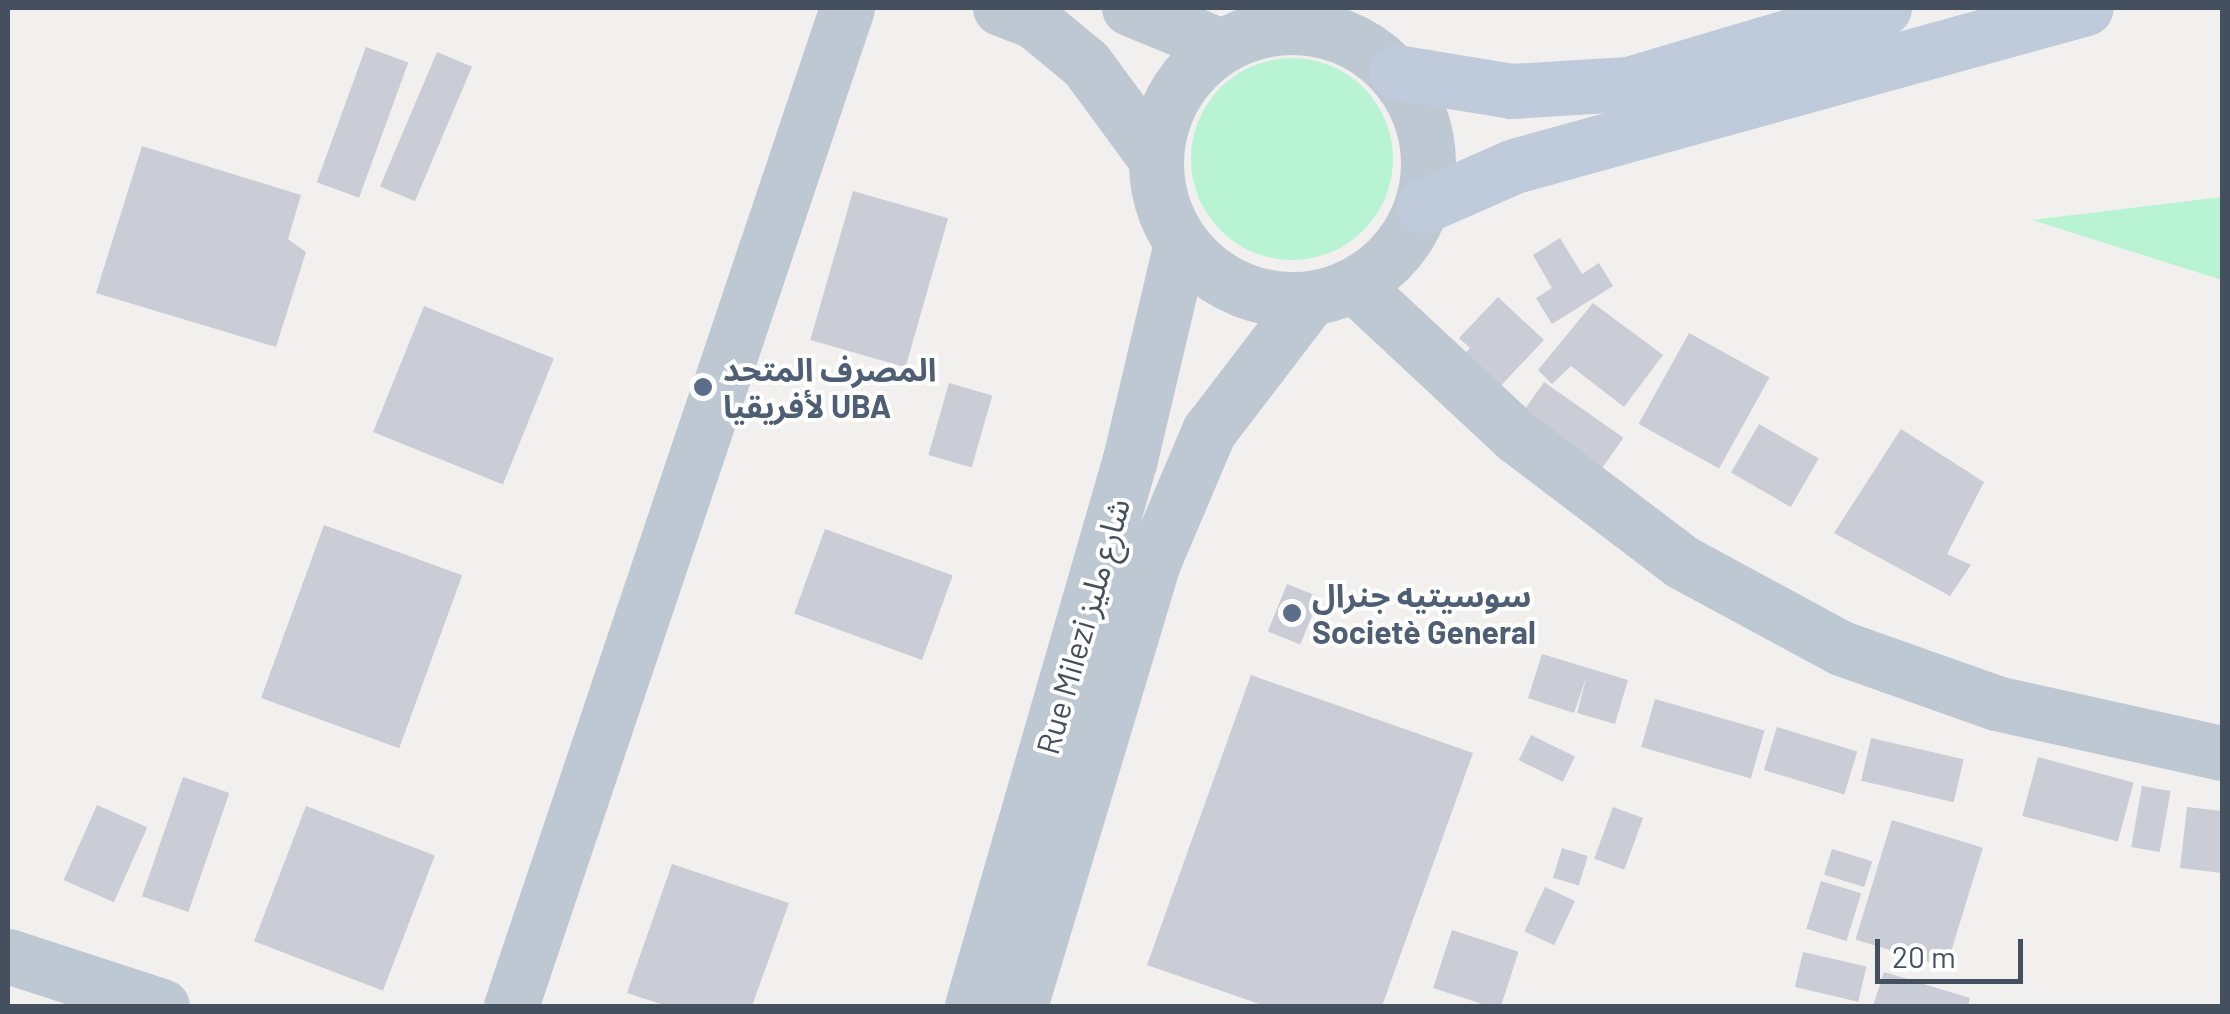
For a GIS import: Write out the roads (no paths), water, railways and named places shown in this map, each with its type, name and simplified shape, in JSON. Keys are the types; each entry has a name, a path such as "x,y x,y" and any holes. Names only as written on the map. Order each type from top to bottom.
{"main road":[{"path":"1396,72 1512,91 1628,84 1884,8"},
{"path":"1423,206 1514,166 2086,8"}],"street":[{"path":"511,1006 847,8"},
{"path":"1000,8 1034,21 1086,64 1155,158"},
{"path":"1130,8 1238,29 1345,22 1396,72 1421,113 1430,159 1423,206 1408,237 1384,264 1332,292 1273,299 1238,289 1206,270 1181,244 1161,203 1155,158 1164,114 1186,76 1238,29"},
{"name":"Rue Milezi شارع مليز","path":"972,1006 1130,459 1181,244"},
{"path":"1332,292 1682,562 1840,648 1996,703 2222,753"},
{"name":"Rue Milezi شارع مليز","path":"1020,1006 1152,565 1209,431 1332,292"},
{"path":"8,956 162,1006"}],"place":[{"name":"المصرف المتحد لأفريقيا UBA","path":"703,387"},
{"name":"سوسيتيه جنرال Societè General","path":"1292,613"}]}
